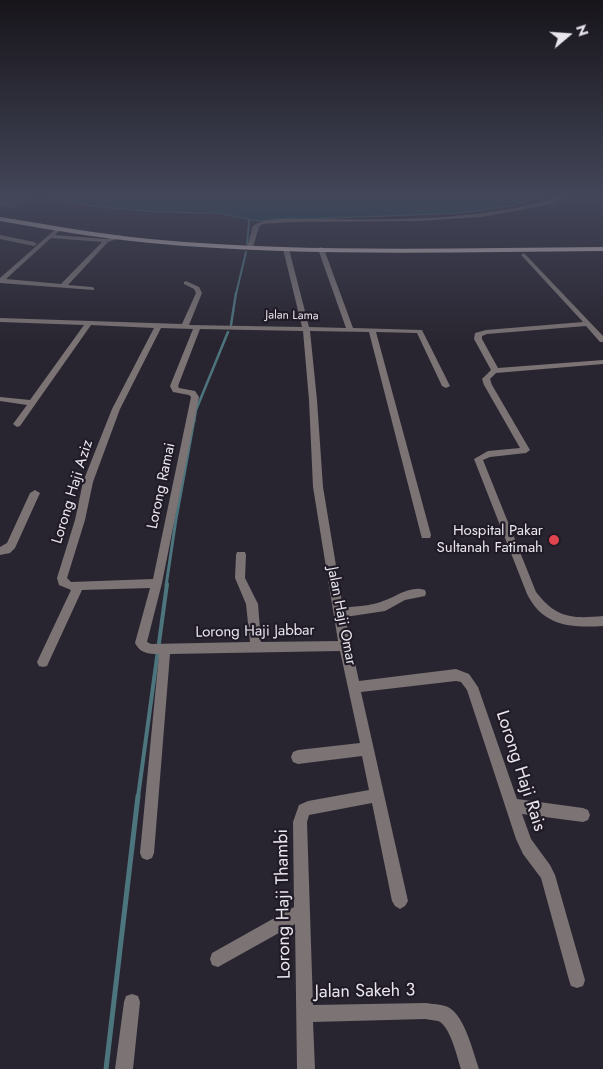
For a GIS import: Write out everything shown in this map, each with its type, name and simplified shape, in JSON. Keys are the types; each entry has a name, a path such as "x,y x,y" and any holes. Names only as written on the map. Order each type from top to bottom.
{"main road":[{"path":"223,245 286,249 602,249"},
{"path":"487,250 524,255 543,249"}],"street":[{"path":"0,280 40,245"},
{"path":"63,286 103,245"},
{"name":"Jalan Haji Omar","path":"286,249 306,328 313,400 318,487 339,613 400,901"},
{"path":"321,249 350,329"},
{"path":"524,255 603,340"},
{"path":"0,280 92,289"},
{"path":"185,326 199,294 197,288 186,283"},
{"name":"Jalan Lama","path":"0,320 420,331 446,386"},
{"path":"17,424 89,323"},
{"path":"494,372 494,367 478,339 480,333 587,324"},
{"name":"Lorong Haji Aziz","path":"78,586 66,585 62,578 80,520 88,482 116,409 159,325"},
{"name":"Lorong Ramai","path":"158,648 145,648 141,643 157,583 195,397 192,393 176,390 174,386 197,326"},
{"path":"372,330 426,535"},
{"path":"603,362 494,372 486,379 526,450 488,454 478,459 532,594 546,612 564,622 575,624 603,621"},
{"path":"2,399 32,403"},
{"path":"0,551 6,550 11,545 34,493"},
{"path":"241,555 240,578 252,604 256,647"},
{"path":"43,662 78,586 157,583"},
{"path":"339,613 385,606 403,596 421,593"},
{"name":"Lorong Haji Jabbar","path":"158,648 345,646"},
{"path":"147,853 158,648"},
{"name":"Lorong Haji Rais","path":"354,687 456,675 465,678 472,687 526,847 543,865 548,874 577,980"},
{"path":"298,757 368,750"},
{"name":"Lorong Haji Thambi","path":"306,1069 300,822 304,810 378,795"},
{"path":"513,806 583,815"},
{"path":"218,959 302,911"},
{"path":"124,1069 132,1002"},
{"name":"Jalan Sakeh 3","path":"305,1014 425,1011 442,1013 457,1031 470,1069"}],"waterway":[{"path":"236,294 246,252"},
{"path":"231,325 236,293"},
{"path":"194,422 196,410 228,332"},
{"path":"166,586 194,420"},
{"path":"138,797 167,584"},
{"path":"106,1069 138,796"}],"place":[{"name":"Hospital Pakar Sultanah Fatimah","path":"554,540"}]}
